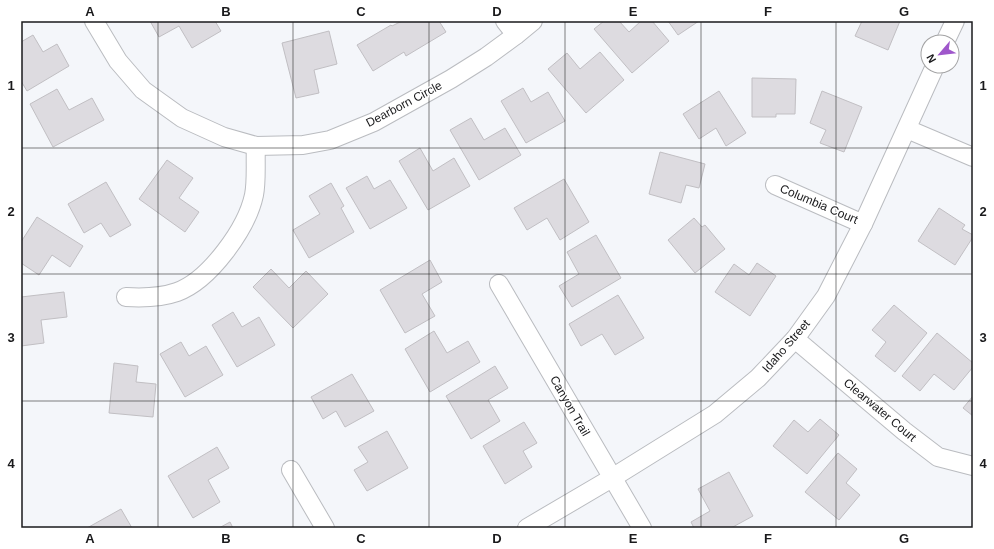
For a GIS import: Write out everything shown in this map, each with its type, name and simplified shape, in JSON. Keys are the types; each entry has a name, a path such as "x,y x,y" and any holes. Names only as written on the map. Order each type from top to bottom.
{"street":[{"name":"Dearborn Circle","path":"94,21 118,61 144,90 182,118 224,137 256,146 303,145 330,140 374,122 451,79 486,57 516,36 533,21"},
{"path":"505,21 516,36"},
{"path":"948,34 954,21"},
{"name":"Idaho Street","path":"527,528 612,478 715,414 758,378 795,339 826,296 864,224 931,74"},
{"path":"907,129 973,157"},
{"path":"126,297 158,297 178,292 199,279 219,259 232,243 246,218 254,194 256,146"},
{"name":"Columbia Court","path":"775,185 864,224"},
{"name":"Canyon Trail","path":"499,284 642,528"},
{"name":"Clearwater Court","path":"795,339 904,431 938,457 973,466"},
{"path":"291,470 325,528"}],"building":[{"path":"150,21 215,21 221,31 192,48 179,26 159,37"},
{"path":"402,21 439,21 446,32 406,56 404,52 373,71 357,45 391,25 392,26"},
{"path":"604,21 619,21 629,32 641,21 652,21 669,41 632,73 594,29"},
{"path":"668,21 699,21 678,35"},
{"path":"862,21 900,21 888,50 855,36"},
{"path":"329,31 337,64 314,70 319,93 296,98 282,43"},
{"path":"33,35 43,52 57,44 69,66 27,91 21,81 21,42"},
{"path":"600,52 624,80 586,113 548,69 567,53 580,69"},
{"path":"752,78 796,79 795,114 776,114 776,117 752,117"},
{"path":"523,88 531,102 548,92 565,121 526,143 501,101"},
{"path":"57,89 69,110 92,98 104,120 53,147 30,104"},
{"path":"719,91 746,133 726,146 716,128 699,139 683,114"},
{"path":"822,91 862,107 844,152 820,143 826,130 810,123"},
{"path":"471,118 484,140 505,128 521,155 479,180 450,130"},
{"path":"420,148 433,171 454,158 470,186 428,210 399,161"},
{"path":"660,152 705,164 699,188 686,185 681,203 649,194"},
{"path":"167,160 193,178 179,198 199,212 185,232 139,199"},
{"path":"367,176 374,189 390,180 407,208 370,229 346,188"},
{"path":"564,179 589,222 560,240 547,218 527,230 514,208"},
{"path":"106,182 131,225 110,237 101,223 84,233 68,204"},
{"path":"331,183 344,206 341,208 354,232 309,258 293,230 320,214 309,196"},
{"path":"939,208 965,225 962,229 973,235 955,265 918,241"},
{"path":"37,217 83,246 70,267 52,255 39,275 21,263 21,242"},
{"path":"694,218 702,227 705,225 725,249 695,273 668,240"},
{"path":"596,235 621,278 572,307 559,286 579,274 567,252"},
{"path":"430,260 442,282 422,294 435,316 405,333 380,290"},
{"path":"757,263 776,276 750,316 715,292 734,264 749,275"},
{"path":"271,269 289,288 306,271 328,294 293,328 253,287"},
{"path":"64,292 67,317 41,320 44,343 21,346 21,297"},
{"path":"618,295 644,338 615,355 602,334 581,346 569,324"},
{"path":"894,305 927,333 895,372 875,356 886,342 872,330"},
{"path":"233,312 242,327 259,317 275,345 237,367 212,325"},
{"path":"434,331 447,353 468,341 480,362 430,392 405,349"},
{"path":"937,333 973,363 973,367 954,390 934,374 920,391 902,376"},
{"path":"181,342 189,356 206,346 223,375 185,397 160,354"},
{"path":"114,363 138,366 136,382 156,384 153,417 109,413"},
{"path":"495,366 508,388 488,400 500,421 471,439 446,396"},
{"path":"352,374 374,411 345,427 336,411 323,419 311,397"},
{"path":"973,396 973,416 963,408"},
{"path":"820,419 839,435 807,474 773,446 794,420 808,432"},
{"path":"524,422 537,443 523,451 532,467 505,484 483,446"},
{"path":"387,431 408,468 367,491 354,470 368,462 358,447"},
{"path":"217,447 229,468 208,480 220,502 193,518 168,476"},
{"path":"838,453 857,469 846,483 860,495 839,520 805,492"},
{"path":"729,472 753,516 731,528 694,528 691,522 710,511 698,489"},
{"path":"121,509 132,528 87,528"},
{"path":"230,522 233,528 219,528"}]}
